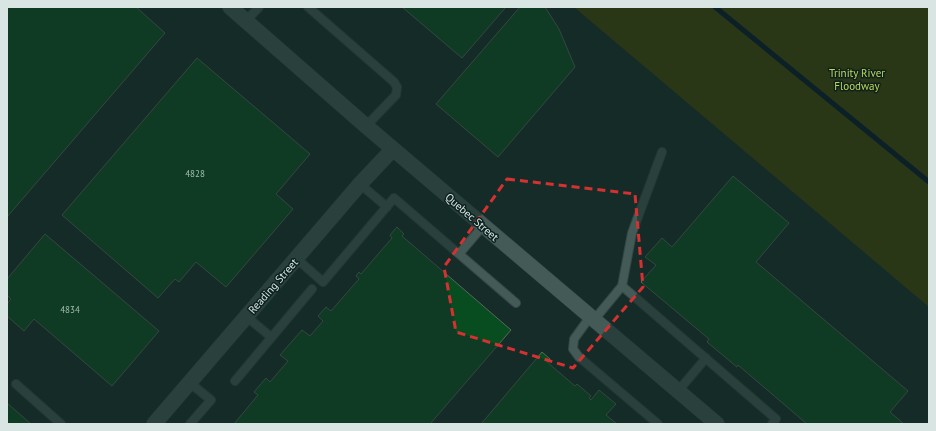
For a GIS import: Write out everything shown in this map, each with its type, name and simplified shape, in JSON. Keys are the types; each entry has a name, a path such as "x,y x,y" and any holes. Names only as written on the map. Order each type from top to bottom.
{"street":[{"name":"Quebec Street","path":"230,7 366,126 717,424"},
{"name":"Reading Street","path":"154,424 360,184 393,149"}],"lane":[{"path":"246,21 258,7"},
{"path":"308,7 394,82 397,87 396,95 366,126"},
{"path":"658,424 579,357 574,349 574,339 622,286 632,232 662,152"},
{"path":"360,184 387,207"},
{"path":"297,259 323,282 394,198 516,303"},
{"path":"459,254 483,226"},
{"path":"622,286 706,358 777,422"},
{"path":"235,381 312,289"},
{"path":"247,317 271,337"},
{"path":"678,391 706,358"},
{"path":"190,383 211,400 190,424"},
{"path":"16,384 62,424"}],"highlighted area":[{"path":"507,179 635,194 643,287 573,368 456,332 444,267"}],"green space":[{"name":"Trinity River Floodway","path":"574,7 929,7 929,307"}],"building":[{"path":"7,7 136,7 165,33 7,217"},
{"path":"402,7 506,7 462,58"},
{"path":"520,7 545,7 559,29 575,67 498,157 436,104"},
{"path":"197,58 310,154 276,194 293,209 226,287 196,262 179,282 175,279 158,298 62,215"},
{"path":"733,176 789,223 756,262 908,391 890,412 904,424 807,424 738,365 737,367 707,342 709,339 641,282 656,265 645,257 662,238 672,247"},
{"path":"397,227 404,234 402,236 511,330 430,424 234,424 258,395 254,392 266,378 270,382 288,361 280,355 302,330 310,336 323,321 318,316 326,307 331,311 359,279 356,276 359,272 361,274 392,238 390,235"},
{"path":"45,234 159,331 112,386 34,319 24,331 7,316 7,304 11,299 7,295 7,279"},
{"path":"542,352 550,359 547,362 575,386 577,384 591,396 589,398 591,400 599,390 616,404 606,415 617,424 481,424"},
{"path":"7,403 31,424 7,424"}],"waterway":[{"path":"715,7 929,182"}]}
